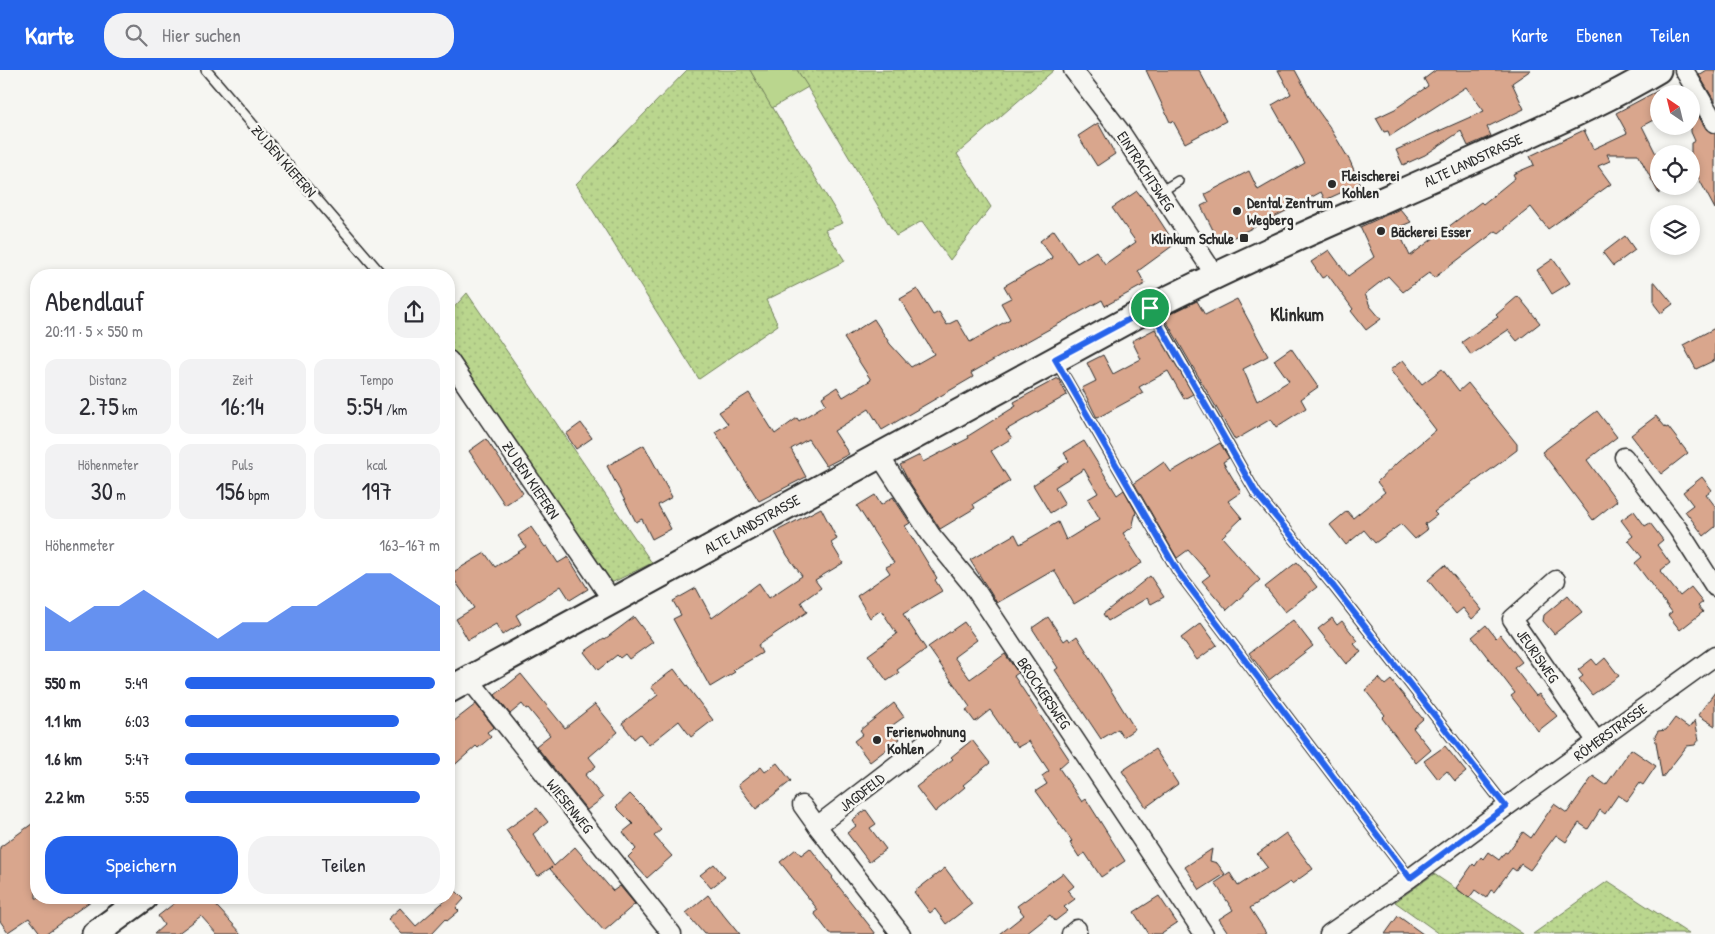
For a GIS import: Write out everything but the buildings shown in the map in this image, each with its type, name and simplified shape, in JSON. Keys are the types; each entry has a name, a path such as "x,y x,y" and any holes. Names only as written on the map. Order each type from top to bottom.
{"main road":[{"name":"ALTE LANDSTRASSE","path":"459,684 1150,308 1215,275 1559,121 1629,87 1658,70"},
{"path":"95,934 136,904"}],"street":[{"name":"EINTRACHTSWEG","path":"1073,70 1120,131 1215,275"},
{"path":"1684,70 1715,123"},
{"name":"ZU DEN KIEFERN","path":"455,369 612,600"},
{"name":"BROCKERSWEG","path":"879,455 931,535 973,586 1204,934"},
{"path":"1624,457 1678,529 1715,587"},
{"name":"JEURISWEG","path":"1556,580 1512,619 1597,742"},
{"name":"RÖMERSTRASSE","path":"1328,934 1410,878 1715,656"},
{"name":"WIESENWEG","path":"459,684 672,934"},
{"name":"JAGDFELD","path":"818,826 930,738"},
{"path":"802,805 902,934"}],"lane":[{"name":"ZU DEN KIEFERN","path":"206,70 377,269"},
{"path":"1160,192 1178,181"},
{"path":"1150,308 1256,493 1334,587 1506,807"},
{"path":"1055,359 1178,572 1410,878"}],"green space":[{"path":"687,70 750,70 843,223 825,230 845,261 766,300 778,325 699,379 576,184"},
{"path":"750,70 797,70 808,87 772,108"},
{"path":"797,70 1054,70 957,154 991,207 950,260 922,221 896,236"},
{"path":"467,293 652,563 611,583 547,494 455,359 455,306"},
{"path":"1434,874 1523,934 1440,934 1395,902"},
{"path":"1608,881 1689,934 1533,934"}],"place":[{"name":"Fleischerei Kohlen","path":"1332,184"},
{"name":"Dental Zentrum Wegberg","path":"1237,211"},
{"name":"Bäckerei Esser","path":"1381,231"},
{"name":"Klinkum Schule","path":"1244,238"},
{"name":"Ferienwohnung Kohlen","path":"877,740"}],"district":[{"name":"Klinkum","path":"1297,314"}],"route":[{"path":"1150,308 1256,493 1334,587 1506,807 1410,878 1178,572 1055,359 1150,308"}]}
